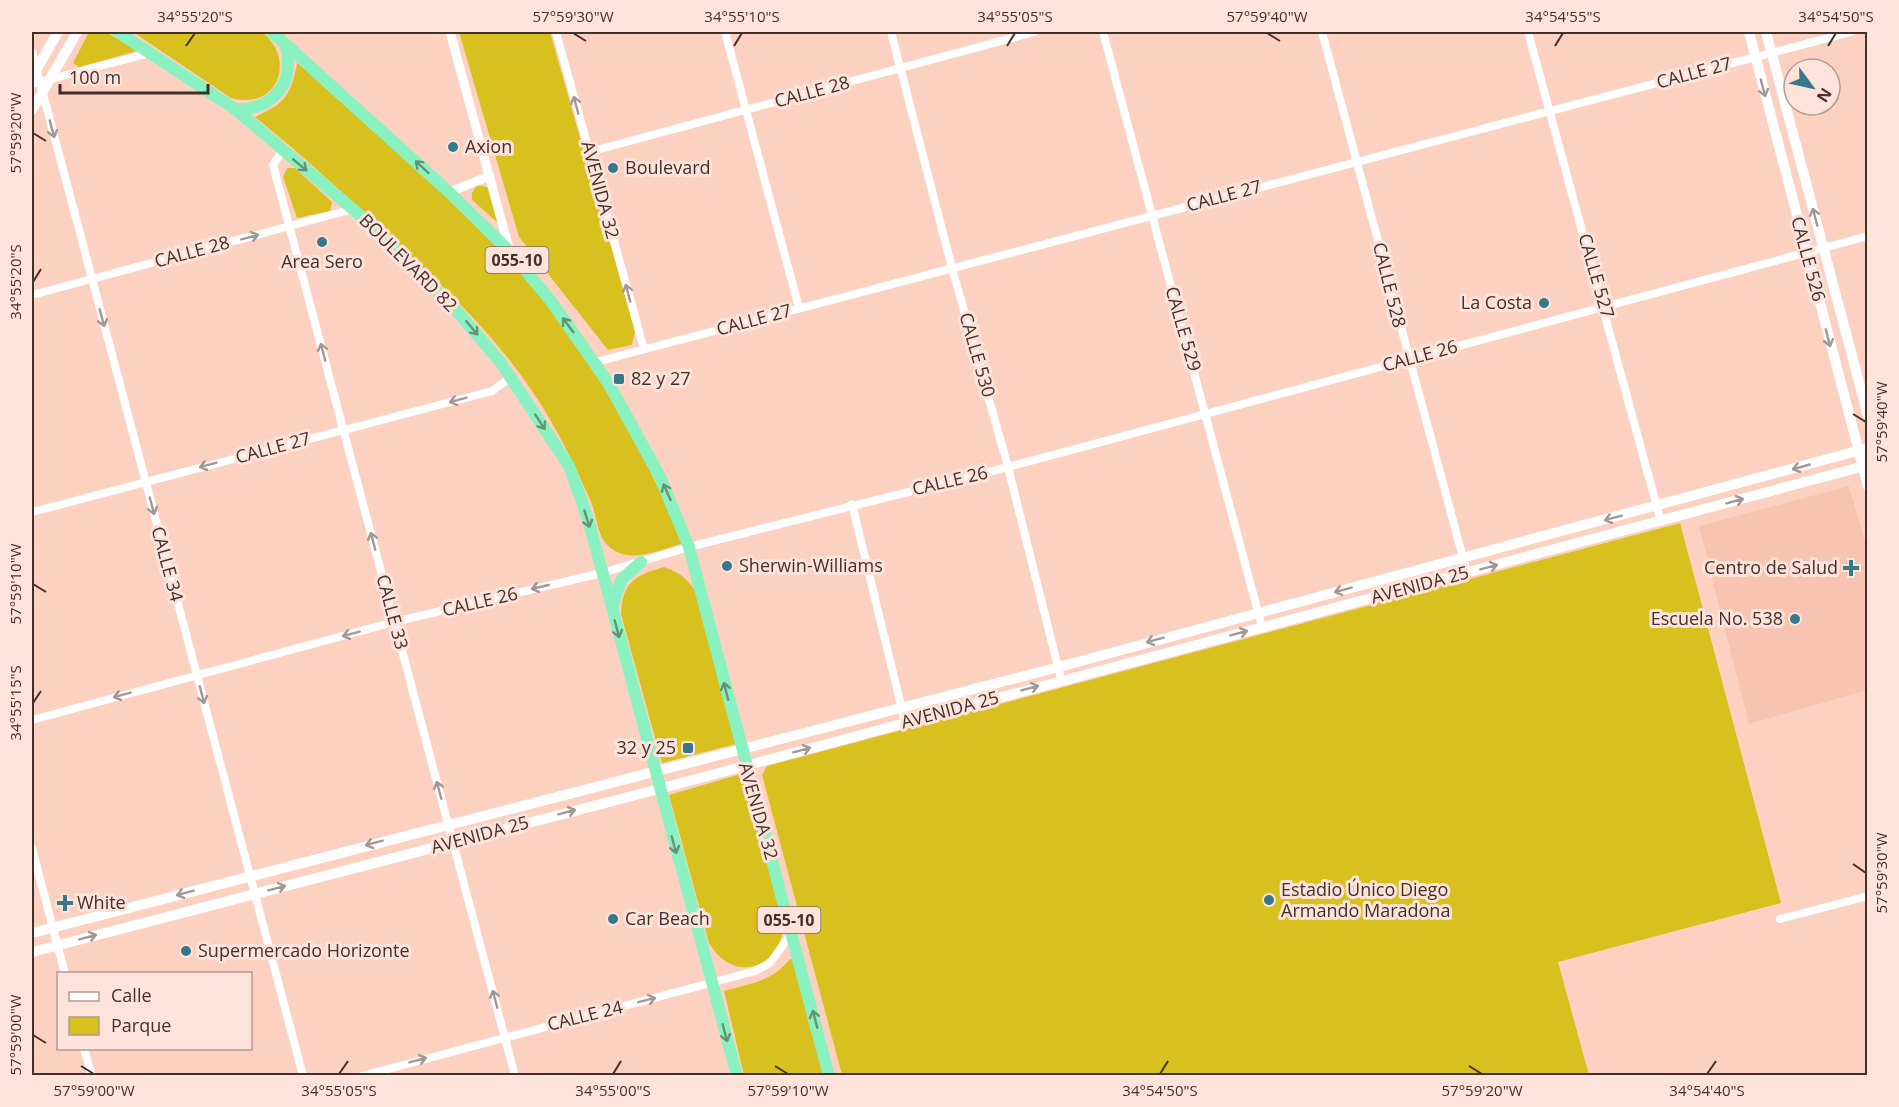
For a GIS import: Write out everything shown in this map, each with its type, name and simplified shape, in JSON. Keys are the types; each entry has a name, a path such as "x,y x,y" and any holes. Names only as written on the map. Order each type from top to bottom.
{"highway":[{"name":"BOULEVARD 82","path":"118,32 235,109 353,209 456,310 511,377 568,466 586,516 602,573"},
{"name":"055-10","path":"272,32 449,192 510,252 596,362 660,477 689,547"},
{"path":"235,109 260,107 280,92 289,68 284,42"},
{"name":"AVENIDA 32","path":"689,547 829,1076"},
{"path":"612,607 621,580 641,562"},
{"path":"602,573 737,1076"}],"main road":[{"path":"32,110 38,81 58,32"},
{"path":"38,81 77,32"},
{"name":"CALLE 526","path":"1749,32 1806,253 1862,449 1868,486"},
{"name":"CALLE 526","path":"1766,32 1868,416"},
{"name":"AVENIDA 25","path":"32,933 1059,667 1862,449"},
{"name":"AVENIDA 25","path":"32,952 659,789 1061,679 1661,522 1865,466"}],"street":[{"path":"450,32 510,252"},
{"name":"AVENIDA 32","path":"556,32 644,349"},
{"path":"725,32 799,308"},
{"name":"CALLE 530","path":"891,32 952,268 1008,467 1061,679"},
{"name":"CALLE 28","path":"589,152 1034,32"},
{"name":"CALLE 529","path":"1103,32 1150,216 1206,413 1262,627"},
{"name":"CALLE 528","path":"1322,32 1467,573"},
{"name":"CALLE 527","path":"1528,32 1605,306 1661,522"},
{"name":"CALLE 27","path":"596,362 1851,32"},
{"name":"CALLE 34","path":"32,52 303,1076"},
{"path":"38,81 151,52"},
{"name":"CALLE 33","path":"283,150 273,165 515,1076"},
{"path":"449,192 490,176"},
{"name":"CALLE 28","path":"32,295 353,209"},
{"name":"CALLE 26","path":"32,720 394,622 602,573 689,547 852,504 1008,467 1868,236"},
{"name":"CALLE 27","path":"32,512 492,391 511,377"},
{"path":"852,504 905,722"},
{"path":"32,848 64,972"},
{"path":"1780,919 1868,896"},
{"name":"CALLE 24","path":"362,1076 755,971 770,963 792,932"},
{"path":"85,1050 92,1076"}],"shaded area":[{"name":"Escuela No. 538","path":"1849,486 1867,548 1867,690 1749,724 1699,526"}],"green space":[{"path":"89,32 106,32 137,51 79,67 73,63"},
{"path":"133,32 262,32 273,43 278,56 280,69 277,80 270,90 260,97 247,100 231,98"},
{"path":"459,32 550,32 635,331 632,345 608,350 519,237"},
{"path":"300,62 430,179 492,242 549,308 589,363 624,421 684,543 642,555 621,554 612,549 602,537 591,502 558,433 534,394 501,349 425,269 321,173 255,117 285,98 292,84 297,64"},
{"path":"287,168 295,168 332,202 330,211 297,218 283,177"},
{"path":"477,185 490,188 498,223 472,200 472,193"},
{"path":"1680,523 1781,903 1558,962 1589,1075 842,1075 762,775 767,766"},
{"path":"664,567 684,578 698,596 736,744 662,763 621,614 624,594 632,582 646,573"},
{"path":"744,773 784,925 774,953 754,966 742,967 730,964 719,956 709,943 669,795"},
{"path":"790,959 793,960 824,1075 744,1075 724,991 769,977"}],"place":[{"name":"Axion","path":"453,147"},
{"name":"Boulevard","path":"613,168"},
{"name":"Area Sero","path":"322,242"},
{"name":"La Costa","path":"1544,303"},
{"name":"82 y 27","path":"619,379"},
{"name":"Sherwin-Williams","path":"727,566"},
{"name":"Centro de Salud","path":"1851,568"},
{"name":"Escuela No. 538","path":"1795,619"},
{"name":"32 y 25","path":"688,748"},
{"name":"Estadio Único Diego Armando Maradona","path":"1269,900"},
{"name":"White","path":"65,903"},
{"name":"Car Beach","path":"613,919"},
{"name":"Supermercado Horizonte","path":"186,951"}]}
